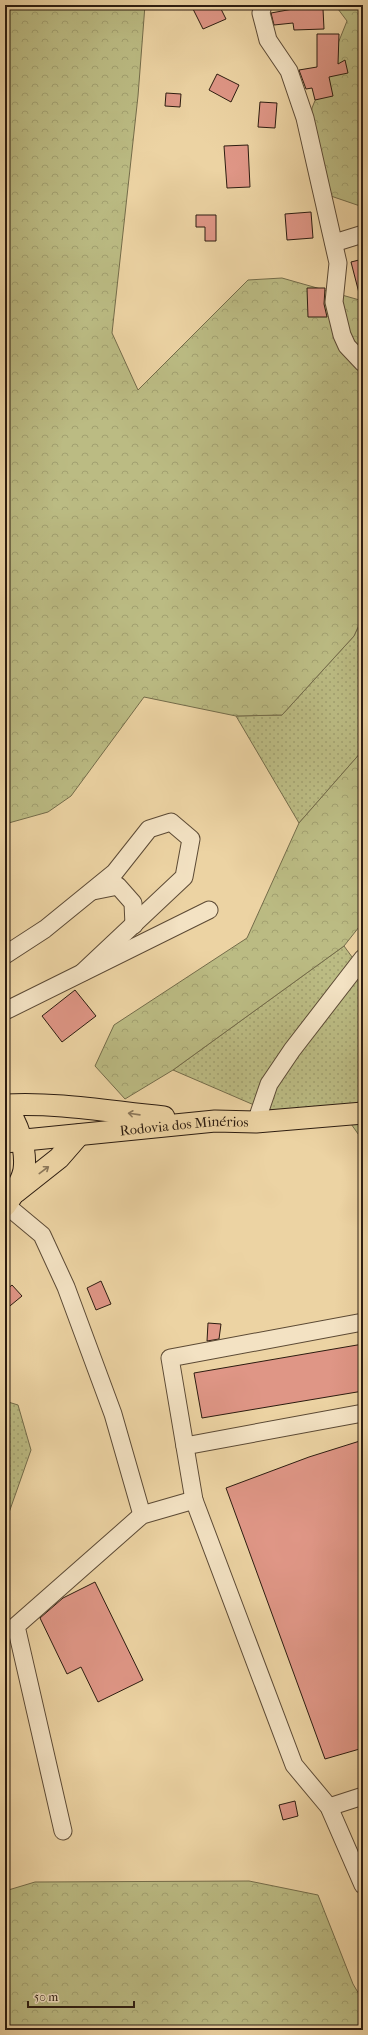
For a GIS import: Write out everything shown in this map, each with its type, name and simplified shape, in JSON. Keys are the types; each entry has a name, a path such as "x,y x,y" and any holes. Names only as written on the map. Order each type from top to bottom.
{"main road":[{"path":"8,1202 24,1170 14,1142 5,1105 30,1104 92,1107 137,1114 215,1121"},
{"name":"Rodovia dos Minérios","path":"14,1142 215,1121 256,1122 363,1113"},
{"path":"8,1202 59,1158 79,1135"}],"street":[{"path":"263,5 261,13 268,40 289,71 305,118 338,263 334,302 342,335 347,346 363,363"},
{"path":"334,243 363,234"},
{"path":"5,955 45,929 115,872 149,829 171,822 191,839 184,877 83,972"},
{"path":"91,892 118,886 133,903 134,925"},
{"path":"5,1011 209,910"},
{"path":"256,1122 269,1084 292,1050 363,958"},
{"path":"8,1202 42,1235 66,1287 113,1414 142,1515"},
{"path":"363,1322 170,1358 194,1500 294,1765 330,1807 363,1885"},
{"path":"185,1446 363,1413"},
{"path":"63,1831 16,1626 142,1515 194,1500"},
{"path":"330,1807 363,1796"}],"green space":[{"path":"5,5 145,5 138,96 112,333 138,390 248,280 282,278 363,301 363,616 354,636 282,715 236,716 144,697 71,796 48,812 5,824"},
{"path":"335,5 363,5 363,207 322,193 306,159 312,108 347,21"},
{"path":"363,616 363,750 299,823 236,716 282,715 354,636"},
{"path":"363,750 363,922 344,946 173,1070 125,1099 95,1066 114,1025 247,938 299,823"},
{"path":"344,946 363,972 363,1141 349,1121 261,1108 173,1070"},
{"path":"5,1401 18,1405 31,1450 5,1524"},
{"path":"249,1881 318,1895 353,1984 363,2001 363,2030 5,2030 5,1891 35,1882"}],"building":[{"path":"201,5 219,5 226,19 203,29 193,9"},
{"path":"293,9 323,9 324,29 294,30 293,23 274,25 271,13"},
{"path":"317,34 339,34 338,64 345,60 348,73 329,77 333,96 315,100 312,88 306,89 299,70 317,67"},
{"path":"217,74 239,85 231,102 209,90"},
{"path":"166,93 181,94 180,107 165,106"},
{"path":"260,102 277,103 275,128 258,127"},
{"path":"248,145 250,187 227,188 224,146"},
{"path":"311,212 313,238 287,240 285,214"},
{"path":"196,215 216,215 216,241 205,241 205,227 196,227"},
{"path":"363,259 363,292 359,293 351,262"},
{"path":"307,288 325,288 324,304 327,317 308,317"},
{"path":"75,990 96,1016 62,1042 42,1016"},
{"path":"101,1281 111,1304 96,1310 87,1288"},
{"path":"12,1285 22,1296 5,1310 5,1291"},
{"path":"208,1323 221,1324 219,1339 207,1341"},
{"path":"363,1344 363,1391 202,1418 194,1373"},
{"path":"363,1440 363,1748 325,1759 226,1488 309,1457"},
{"path":"95,1582 143,1680 98,1702 81,1667 67,1674 40,1618 63,1598"},
{"path":"295,1801 298,1816 283,1820 279,1805"}]}
